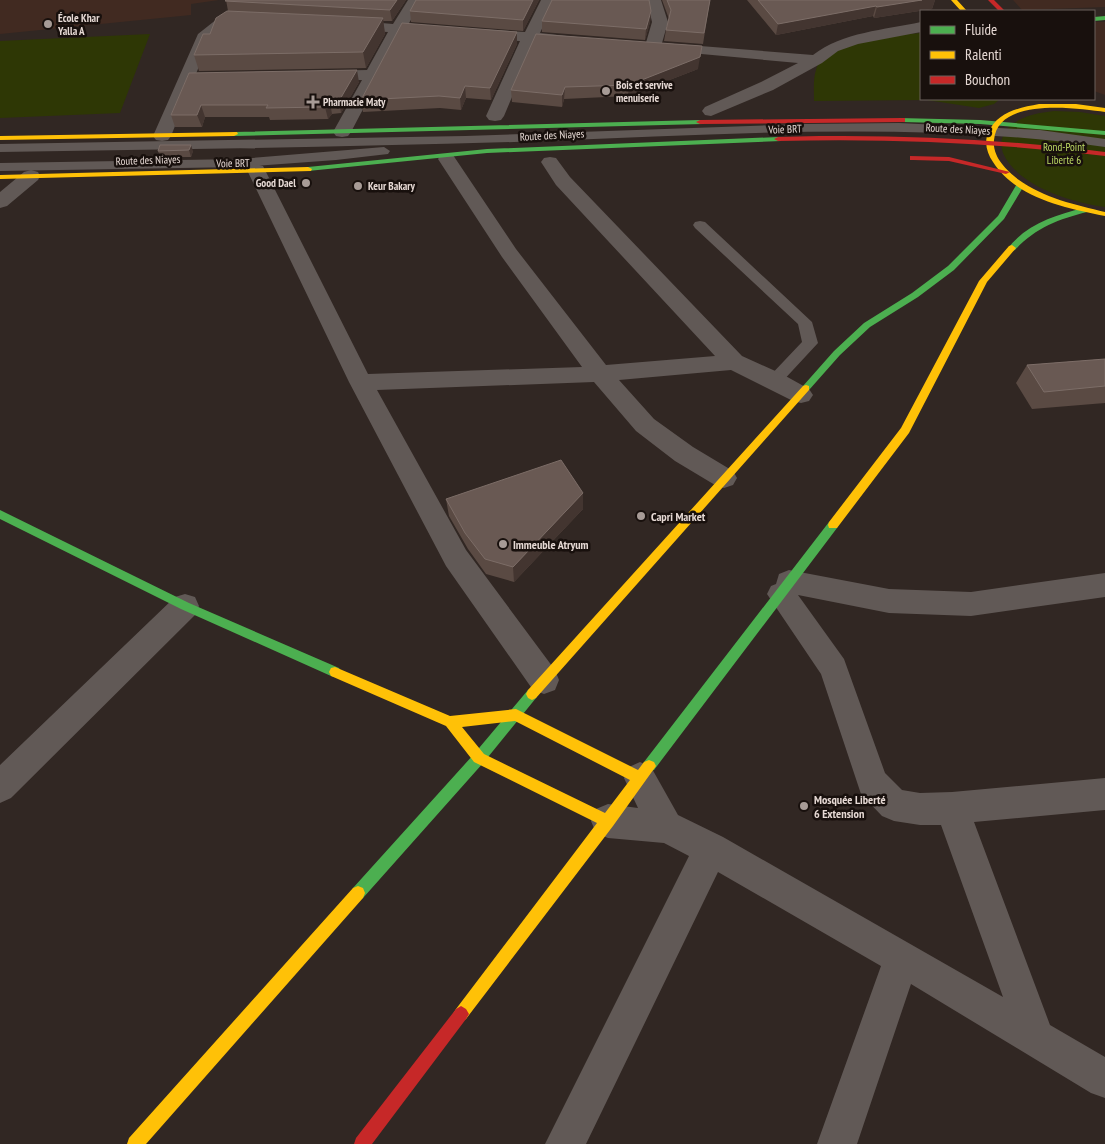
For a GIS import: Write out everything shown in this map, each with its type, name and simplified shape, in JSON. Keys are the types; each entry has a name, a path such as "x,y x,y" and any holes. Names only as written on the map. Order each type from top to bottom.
{"main road":[{"path":"954,0 963,10"},
{"path":"991,0 1001,10"},
{"path":"1012,114 1018,100"},
{"path":"1087,100 1105,108"},
{"path":"1102,214 1052,200 1020,184 1006,172 993,155 990,147 990,136 1000,121 1012,114 1040,106 1060,105 1105,108"},
{"path":"920,109 1012,114"},
{"path":"412,130 459,119 495,116 749,110"},
{"name":"Route des Niayes","path":"0,138 342,132 802,119 1105,154"},
{"name":"Route des Niayes","path":"0,177 302,170 344,167 402,158 487,151 807,138 899,129 1037,124 1105,133"},
{"path":"402,158 447,159 486,164"},
{"path":"905,158 948,159 1006,172"},
{"path":"135,1144 479,758 544,680 837,353 868,325 951,268 1001,217 1020,184"},
{"path":"362,1144 905,430 983,280 1018,240 1039,225 1054,218 1084,210"},
{"path":"0,514 184,606 450,722 479,758 608,820"},
{"path":"450,722 516,715 640,778"}],"street":[{"path":"342,132 415,0"},
{"path":"495,116 516,64 548,0"},
{"path":"653,46 660,22 654,0"},
{"path":"162,136 203,37 229,14 257,20"},
{"path":"333,24 587,42"},
{"path":"711,111 767,86 816,60 832,48 854,40 920,27"},
{"path":"634,45 816,60"},
{"path":"304,76 373,75"},
{"path":"186,78 205,78"},
{"path":"447,159 509,253 600,374 645,425 684,454 724,478"},
{"path":"550,162 563,181 734,362 774,380 801,395"},
{"path":"256,170 362,382 456,558 544,680"},
{"path":"0,202 31,176"},
{"path":"362,382 600,374 734,362"},
{"path":"785,588 889,601 971,604 1105,585"},
{"path":"785,588 834,668 872,783 894,805 920,809 952,808 1105,794"},
{"path":"0,787 184,606"},
{"path":"640,778 666,827"},
{"path":"952,808 1036,1037"},
{"path":"608,820 666,827 710,848 902,958 1105,1079"},
{"path":"565,1144 710,848"},
{"path":"839,1143 902,958"}],"lane":[{"name":"Voie BRT","path":"0,148 465,140 786,129 899,129 1040,134 1105,143"},
{"name":"Voie BRT","path":"0,167 296,160 465,140"},
{"path":"700,225 805,322 810,343 774,380"}],"shaded area":[{"name":"École Khar Yalla A","path":"0,0 219,0 191,4 191,15 0,34"},
{"path":"1013,0 1105,0 1105,7 1022,10"},
{"path":"1095,22 1105,22 1105,95 1095,91"}],"green space":[{"path":"920,33 920,100 927,100 814,101 816,70 822,60 832,52 846,46 862,41"},
{"path":"150,34 120,113 0,118 0,41"},
{"path":"927,100 999,100 994,104 979,108"},
{"name":"Rond-Point Liberté 6","path":"1054,111 1080,112 1105,116 1105,207 1062,197 1033,184 1010,165 1003,153 1001,143 1008,128 1029,116"}],"building":[{"path":"226,0 397,0 390,10"},
{"path":"416,0 533,0 523,20 410,11"},
{"path":"552,0 649,0 651,11 646,29 542,21"},
{"path":"667,0 710,0 704,33 666,30 671,10"},
{"path":"758,0 922,0 876,6 778,24"},
{"path":"227,11 383,18 363,52 194,55 203,34 210,34 216,18"},
{"path":"402,23 517,32 490,88 465,86 460,98 439,96 361,100"},
{"path":"536,34 702,46 700,57 629,85 565,87 562,95 511,90"},
{"path":"357,70 339,101 330,102 325,107 266,108 268,105 201,105 197,115 171,115 189,73"},
{"path":"160,145 191,145 189,150 158,151"},
{"path":"1105,359 1105,386 1044,392 1027,365"},
{"name":"Immeuble Atryum","path":"561,460 583,493 513,567 485,559 465,533 446,499"}],"traffic: fast":[{"path":"1095,19 1105,18"},
{"path":"902,120 980,122 1105,133"},
{"path":"234,134 700,122"},
{"path":"308,169 487,151 778,139"},
{"path":"806,388 837,353 867,325 915,295 951,268 1001,217 1021,184"},
{"path":"1012,248 1027,233 1045,223 1084,210"},
{"path":"0,514 185,606 335,672"},
{"path":"649,766 833,525"},
{"path":"358,893 479,758 532,694"}],"traffic: slow":[{"path":"954,0 963,10"},
{"path":"1105,110 1076,106 1039,106 1021,109 1006,115 995,125 990,138 994,158 1000,167 1017,182 1041,195 1066,205 1105,214"},
{"path":"0,138 234,134"},
{"path":"0,177 308,169"},
{"path":"833,525 905,430 983,281 1012,248"},
{"path":"532,694 806,388"},
{"path":"335,672 450,722 479,758 608,821"},
{"path":"450,722 516,715 640,778"},
{"path":"461,1014 649,766"},
{"path":"135,1144 358,893"}],"traffic: jam":[{"path":"991,0 1001,10"},
{"path":"700,122 902,120"},
{"path":"778,139 901,138 1024,145 1105,154"},
{"path":"913,158 949,159 1006,172"},
{"path":"362,1144 461,1014"}],"place":[{"name":"École Khar Yalla A","path":"48,24"},
{"name":"Bois et servive menuiserie","path":"606,91"},
{"name":"Pharmacie Maty","path":"313,102"},
{"name":"Good Dael","path":"306,183"},
{"name":"Keur Bakary","path":"358,186"},
{"name":"Capri Market","path":"641,516"},
{"name":"Immeuble Atryum","path":"503,544"},
{"name":"Mosquée Liberté 6 Extension","path":"804,806"}]}
